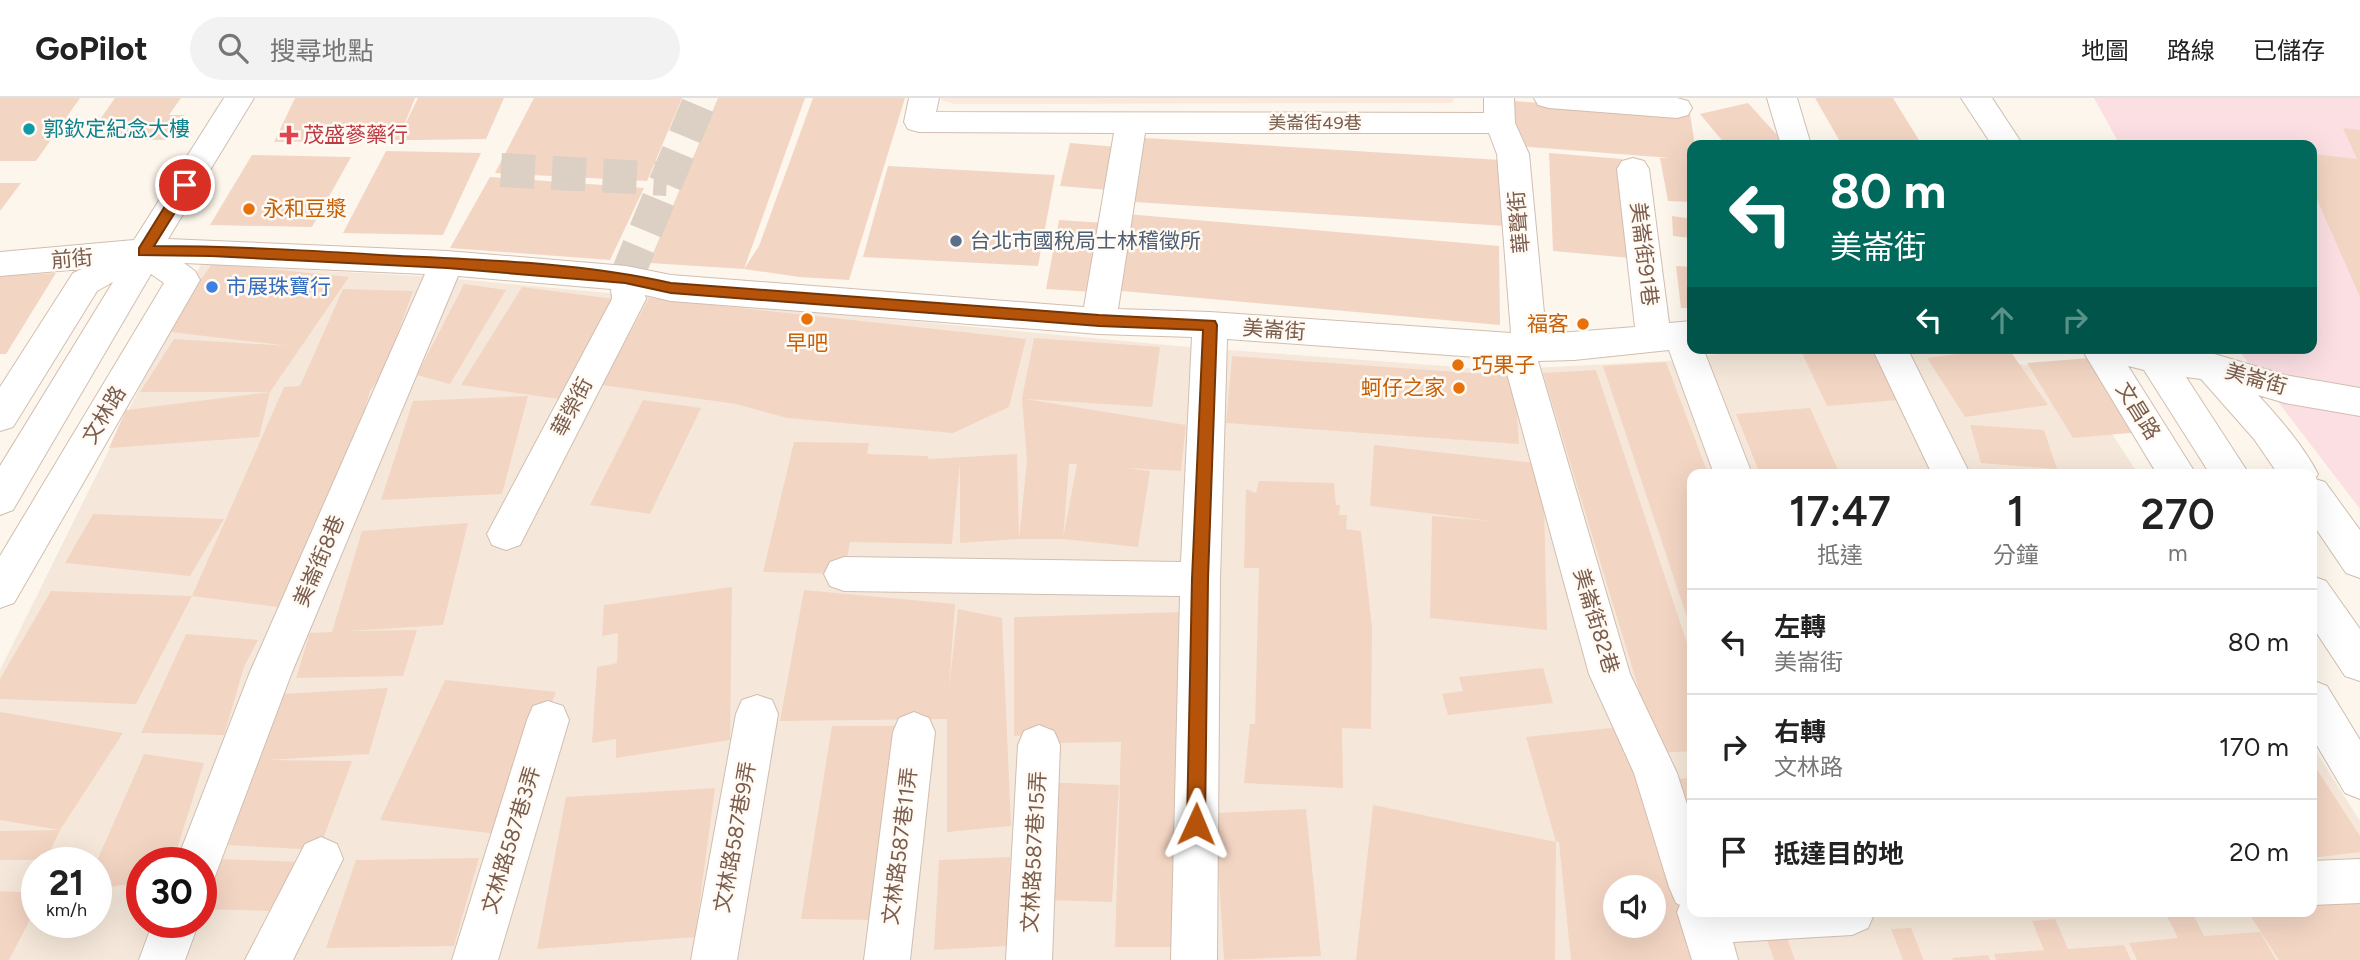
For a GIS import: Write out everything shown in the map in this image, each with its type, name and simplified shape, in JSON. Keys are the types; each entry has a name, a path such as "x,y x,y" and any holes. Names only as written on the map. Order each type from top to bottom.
{"street":[{"path":"0,499 132,279 144,251 239,98"},
{"path":"1549,98 1677,108"},
{"path":"1782,98 1795,140"},
{"path":"1976,98 2005,140"},
{"name":"美崙街49巷","path":"922,110 1131,122 1499,110"},
{"name":"華聲街","path":"1499,110 1513,154 1523,348"},
{"path":"1099,321 1131,122"},
{"name":"美崙街91巷","path":"1633,169 1676,336 1731,469"},
{"path":"0,417 85,282 144,251"},
{"name":"美崙街","path":"144,251 211,251 447,263 625,278 671,288 1099,321 1210,325 1523,348 1574,347 1676,336"},
{"name":"前街","path":"0,264 80,259 144,251"},
{"name":"文林路","path":"0,591 183,280 144,251"},
{"name":"美崙街8巷","path":"204,847 271,672 447,263"},
{"name":"華榮街","path":"506,534 629,299 625,278"},
{"path":"1194,960 1200,579 1210,325"},
{"name":"美崙街82巷","path":"1523,348 1610,674 1655,773 1687,871"},
{"path":"1892,354 1949,469"},
{"name":"文昌路","path":"2102,354 2174,469"},
{"name":"美崙街","path":"2152,354 2211,367 2285,389 2360,402"},
{"name":"文昌路","path":"2152,354 2227,469"},
{"path":"2211,367 2267,429 2295,469"},
{"path":"2317,500 2360,561"},
{"path":"844,574 1200,579"},
{"path":"2317,600 2360,663"},
{"path":"2317,707 2360,779"},
{"name":"文林路587巷9弄","path":"714,960 757,714"},
{"name":"文林路587巷3弄","path":"475,960 548,720"},
{"name":"文林路587巷11弄","path":"887,960 914,732"},
{"name":"文林路587巷15弄","path":"1029,960 1039,745"},
{"path":"268,960 321,859"},
{"path":"2317,884 2360,881"},
{"path":"1703,920 1759,917"},
{"path":"162,960 170,938"}],"shaded area":[{"path":"1455,98 1451,103 954,104 941,100"},
{"path":"2094,98 2360,98 2360,509 2242,354 2317,354 2317,140 2117,140"},
{"path":"201,264 436,277 1189,347 1498,370 1666,361 1720,354 1968,354 2089,377 2107,426 2135,469 1687,469 1687,917 2317,917 2317,753 2360,821 2360,960 0,960 0,670"}],"building":[{"name":"郭欽定紀念大樓","path":"0,98 80,98 36,161 0,161"},
{"path":"115,98 181,98 169,115 184,115 168,140 86,139"},
{"path":"295,98 415,98 401,133 418,98 504,98 486,139 274,142"},
{"path":"534,98 682,98 647,181 495,173"},
{"path":"718,98 805,98 744,269 649,263"},
{"path":"813,98 905,98 849,280 799,277 744,269 759,246"},
{"path":"1815,98 1893,98 1919,140 1839,140"},
{"path":"1514,101 1690,114 1694,140 1687,140 1687,202 1668,201 1660,158 1670,158 1516,146"},
{"path":"1748,103 1781,140 1722,140 1700,114"},
{"path":"2343,128 2360,130 2360,297 2317,199 2317,155 2357,159"},
{"path":"1145,138 1501,160 1505,226 1135,202"},
{"path":"1070,143 1117,147 1109,190 1060,186"},
{"path":"386,151 481,153 443,235 343,233"},
{"path":"1549,153 1622,159 1631,258 1553,251"},
{"path":"252,155 351,157 312,227 210,225"},
{"path":"888,166 1055,175 1038,266 863,257"},
{"path":"490,177 644,188 610,260 450,248"},
{"path":"0,183 21,183 0,211"},
{"path":"1126,214 1499,246 1500,325 1111,290"},
{"path":"1672,216 1687,218 1687,237 1673,236"},
{"path":"1059,220 1105,223 1093,292 1046,289"},
{"path":"213,263 349,277 270,392 140,392 174,339 289,346 162,331"},
{"path":"1676,266 1687,267 1687,308 1681,308"},
{"path":"56,273 6,354 0,354 0,276"},
{"path":"464,284 506,290 450,384 417,375"},
{"path":"522,287 614,299 559,399 461,385"},
{"path":"343,289 413,291 383,374 370,391 350,460 286,608 192,596 284,387 300,386"},
{"path":"649,298 1026,339 1009,407 953,433 787,418 736,404 602,385"},
{"path":"1034,338 1160,347 1152,407 1025,399 1186,425 1181,471 1126,468 1150,471 1138,547 1063,539 1019,539 1027,461 1022,398","holes":["1069,464 1077,464 1063,539"]},
{"path":"1802,354 1873,354 1898,400 1827,406"},
{"path":"1957,354 2012,354 2048,405 1965,417 1927,358"},
{"path":"1232,356 1514,376 1519,444 1226,423"},
{"path":"2091,358 2140,432 2073,438 2027,363"},
{"path":"1666,362 1706,469 1687,469 1687,617 1603,366"},
{"path":"1596,370 1687,643 1687,751 1658,753 1543,373"},
{"path":"270,392 259,437 109,448 126,410"},
{"path":"528,396 502,494 381,500 413,401"},
{"path":"643,400 701,408 650,514 590,505"},
{"path":"1810,408 1838,469 1758,469 1736,414"},
{"path":"1970,425 2044,430 2057,469 1981,463"},
{"path":"794,442 869,443 867,454 928,456 928,459 1017,454 1019,539 960,543 960,463 952,544 850,542 844,574 763,572"},
{"path":"1374,445 1543,464 1547,630 1430,618 1432,516 1491,521 1370,506"},
{"path":"1259,481 1334,483 1336,505 1340,505 1339,515 1347,515 1346,529 1361,531 1372,627 1371,729 1342,728 1343,788 1244,783 1250,724 1255,724 1259,568 1244,568 1246,489 1256,493"},
{"path":"93,514 224,519 190,576 65,563"},
{"path":"468,523 443,625 349,631 417,630 403,676 296,678 310,633 332,632 362,531"},
{"path":"732,587 730,740 616,758 616,739 592,743 597,667 617,663 618,633 602,636 604,605"},
{"path":"804,590 955,604 949,688 958,609 1002,618 1011,826 947,832 947,719 780,721"},
{"path":"51,591 192,596 136,704 0,699 0,679"},
{"path":"1182,612 1184,947 1115,947 1121,742 1050,743 1051,734 1014,736 1014,617"},
{"path":"186,634 258,640 244,667 224,735 141,733"},
{"path":"1543,668 1553,703 1448,715 1442,694 1463,691 1459,677"},
{"path":"445,680 556,692 497,834 380,820"},
{"path":"388,688 369,754 268,760 352,761 319,850 228,845 282,694"},
{"path":"0,712 123,733 60,830 0,820"},
{"path":"832,726 906,726 881,920 801,919"},
{"path":"1620,727 1696,960 1571,960 1559,842 1556,842 1526,737"},
{"path":"144,754 204,763 178,847 126,847 126,884 112,887 112,847 103,847"},
{"path":"2317,770 2360,836 2360,852 2317,857"},
{"path":"1687,778 1687,820 1674,779"},
{"path":"1041,782 1119,785 1112,902 1044,900"},
{"path":"715,788 695,937 537,949 566,797"},
{"path":"1373,805 1556,842 1555,960 1356,960"},
{"path":"1306,809 1321,956 1224,960 1215,813"},
{"path":"60,830 52,847 21,847 21,860 0,860 0,831"},
{"path":"1010,857 1007,946 934,950 939,860"},
{"path":"479,858 454,946 326,948 356,860"},
{"path":"218,859 302,862 271,911 217,909"},
{"path":"0,891 21,892 21,937 9,960 0,960"},
{"path":"2360,892 2360,960 2279,960 2251,917 2317,917 2317,896"},
{"path":"2168,917 2194,917 2204,936 2260,932 2276,960 2137,960 2129,943 2178,938"},
{"path":"2055,919 2068,949 2124,945 2131,960 1996,960 1994,954 2044,950 2032,921"},
{"path":"1911,928 1924,960 1903,960 1891,929"},
{"path":"1787,938 1795,960 1774,960 1767,940"},
{"path":"1988,955 1990,960 1952,958"}],"tunnel":[{"path":"626,278 701,98"},
{"path":"501,170 667,179"}],"place":[{"name":"郭欽定紀念大樓","path":"29,129"},
{"name":"茂盛蔘藥行","path":"289,135"},
{"name":"永和豆漿","path":"249,209"},
{"name":"台北市國稅局士林稽徵所","path":"956,241"},
{"name":"市展珠寶行","path":"212,287"},
{"name":"早吧","path":"807,319"},
{"name":"福客","path":"1583,324"},
{"name":"巧果子","path":"1458,365"},
{"name":"蚵仔之家","path":"1459,388"}],"route":[{"path":"185,185 144,251 211,251 447,263 625,278 671,288 1099,321 1210,325 1200,579 1196,824"}]}
